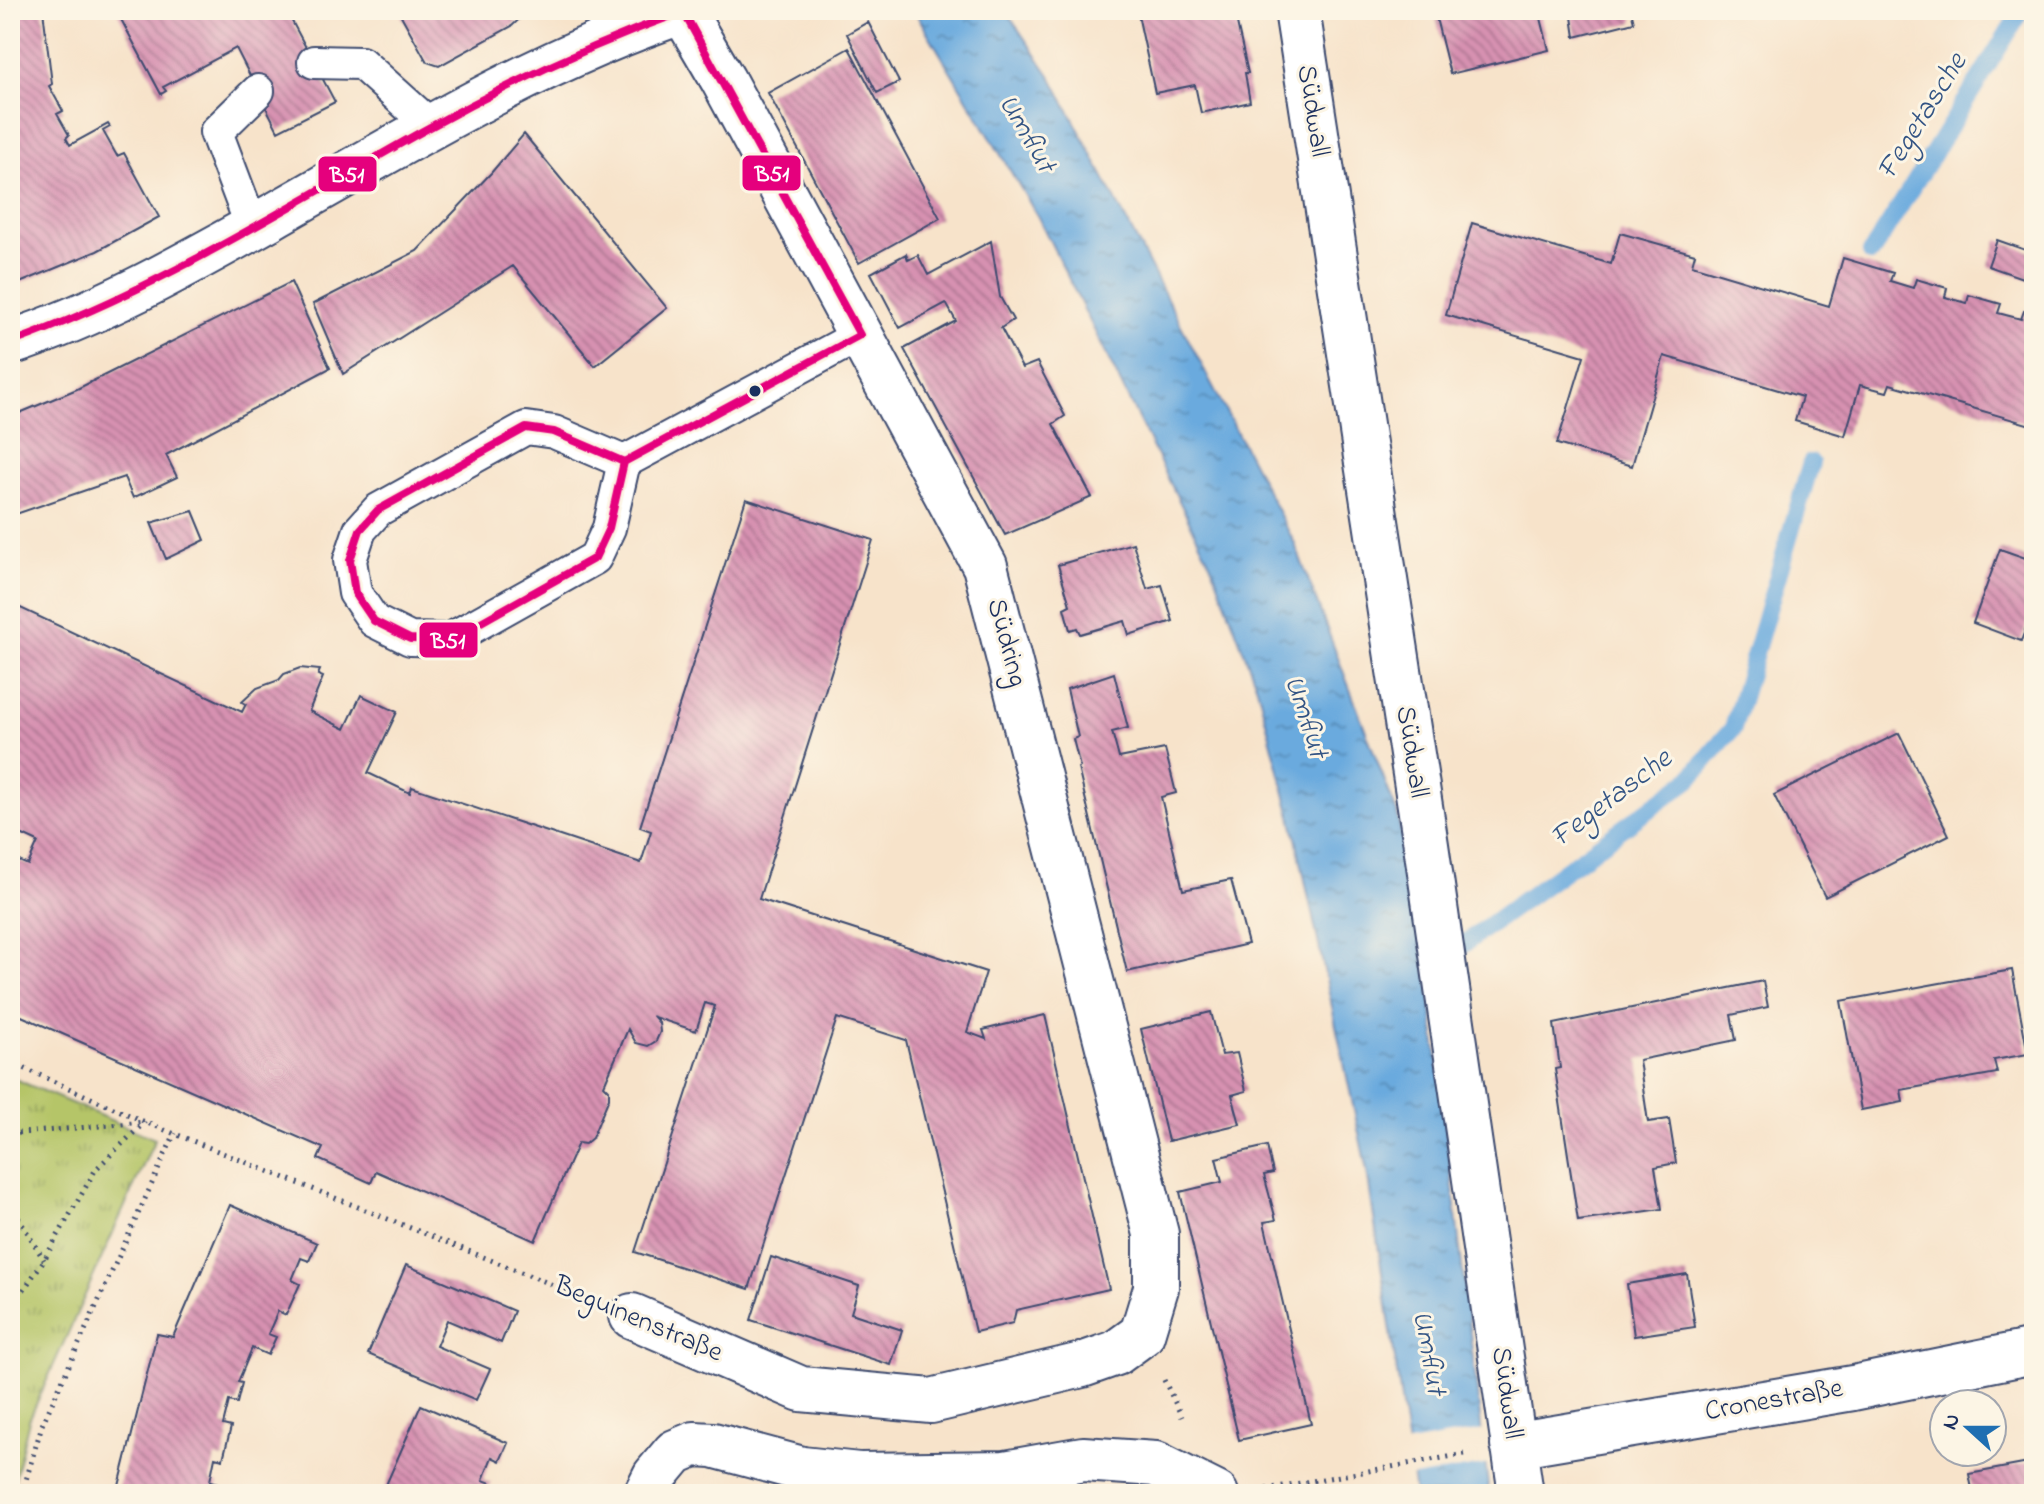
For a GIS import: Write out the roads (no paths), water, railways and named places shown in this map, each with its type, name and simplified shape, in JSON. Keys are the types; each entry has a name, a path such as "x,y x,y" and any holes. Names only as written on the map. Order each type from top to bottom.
{"street":[{"path":"10,343 97,308 187,264 431,126 556,62 684,10"},
{"name":"Südring","path":"684,10 985,566 1156,1234 1156,1288 1142,1334"},
{"name":"Südwall","path":"1297,10 1426,845 1521,1494"},
{"name":"Beguinenstraße","path":"632,1316 801,1389 931,1401 1082,1365 1116,1353 1142,1334"},
{"name":"Cronestraße","path":"1513,1445 1853,1388 2034,1351"},
{"path":"646,1494 655,1476 675,1452 694,1444 713,1445 802,1469 1004,1484 1083,1459 1156,1464 1216,1494"}],"lane":[{"path":"314,62 361,63 431,126"},
{"path":"252,227 216,132 258,91"},
{"path":"624,462 554,432 526,428 378,510 360,530 350,560 355,593 374,621 410,639 449,640 595,558 609,528 624,462 860,335"}],"water":[{"name":"Umflut","path":"914,10 1005,10 1052,78 1294,542 1397,813 1429,986 1489,1494 1415,1494 1367,1171 1293,824 1257,687 1213,569 1038,217"}],"waterway":[{"name":"Fegetasche","path":"1871,253 2022,10"},
{"name":"Fegetasche","path":"1443,959 1689,780 1733,728 1811,463"}]}
